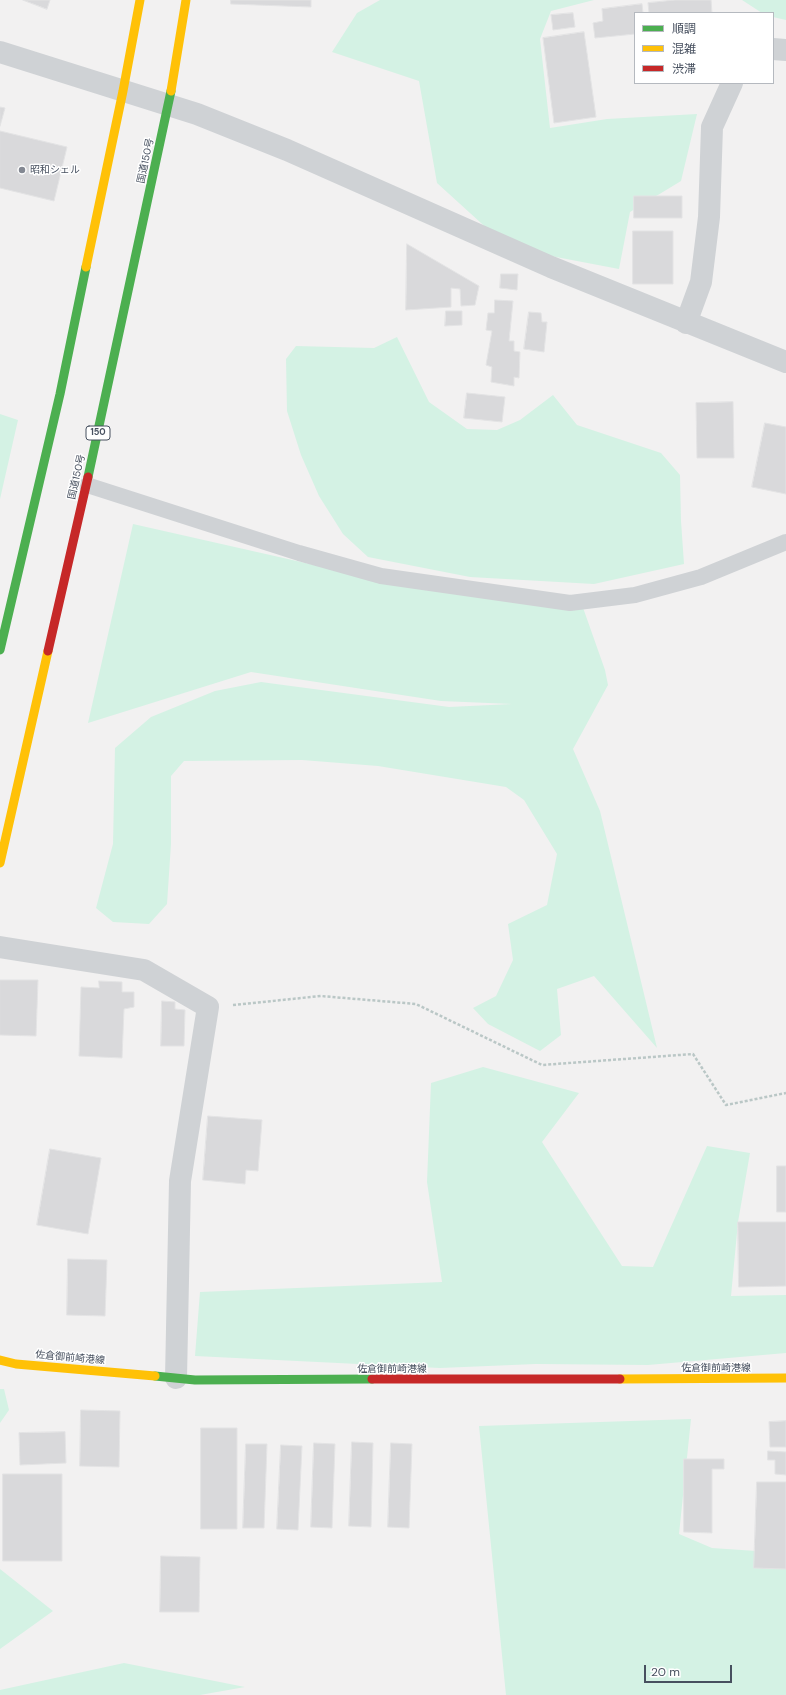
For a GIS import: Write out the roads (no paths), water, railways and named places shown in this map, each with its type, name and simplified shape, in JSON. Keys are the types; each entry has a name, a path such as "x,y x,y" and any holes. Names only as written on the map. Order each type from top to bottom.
{"main road":[{"path":"0,650 60,394 123,91 140,0"},
{"name":"国道150号","path":"0,863 86,486 169,106 186,0"},
{"name":"佐倉御前崎港線","path":"0,1360 16,1364 176,1378 242,1380 786,1378"}],"street":[{"path":"774,49 786,50"},
{"path":"0,52 197,114 288,150 551,267 686,323 786,362"},
{"path":"686,323 701,282 709,217 712,127 732,84"},
{"path":"0,947 144,970 208,1008 180,1181 176,1378"}],"lane":[{"path":"86,486 298,553 381,576 570,604 635,595 701,578 786,542"}],"place":[{"name":"昭和シェル","path":"22,170"}]}
